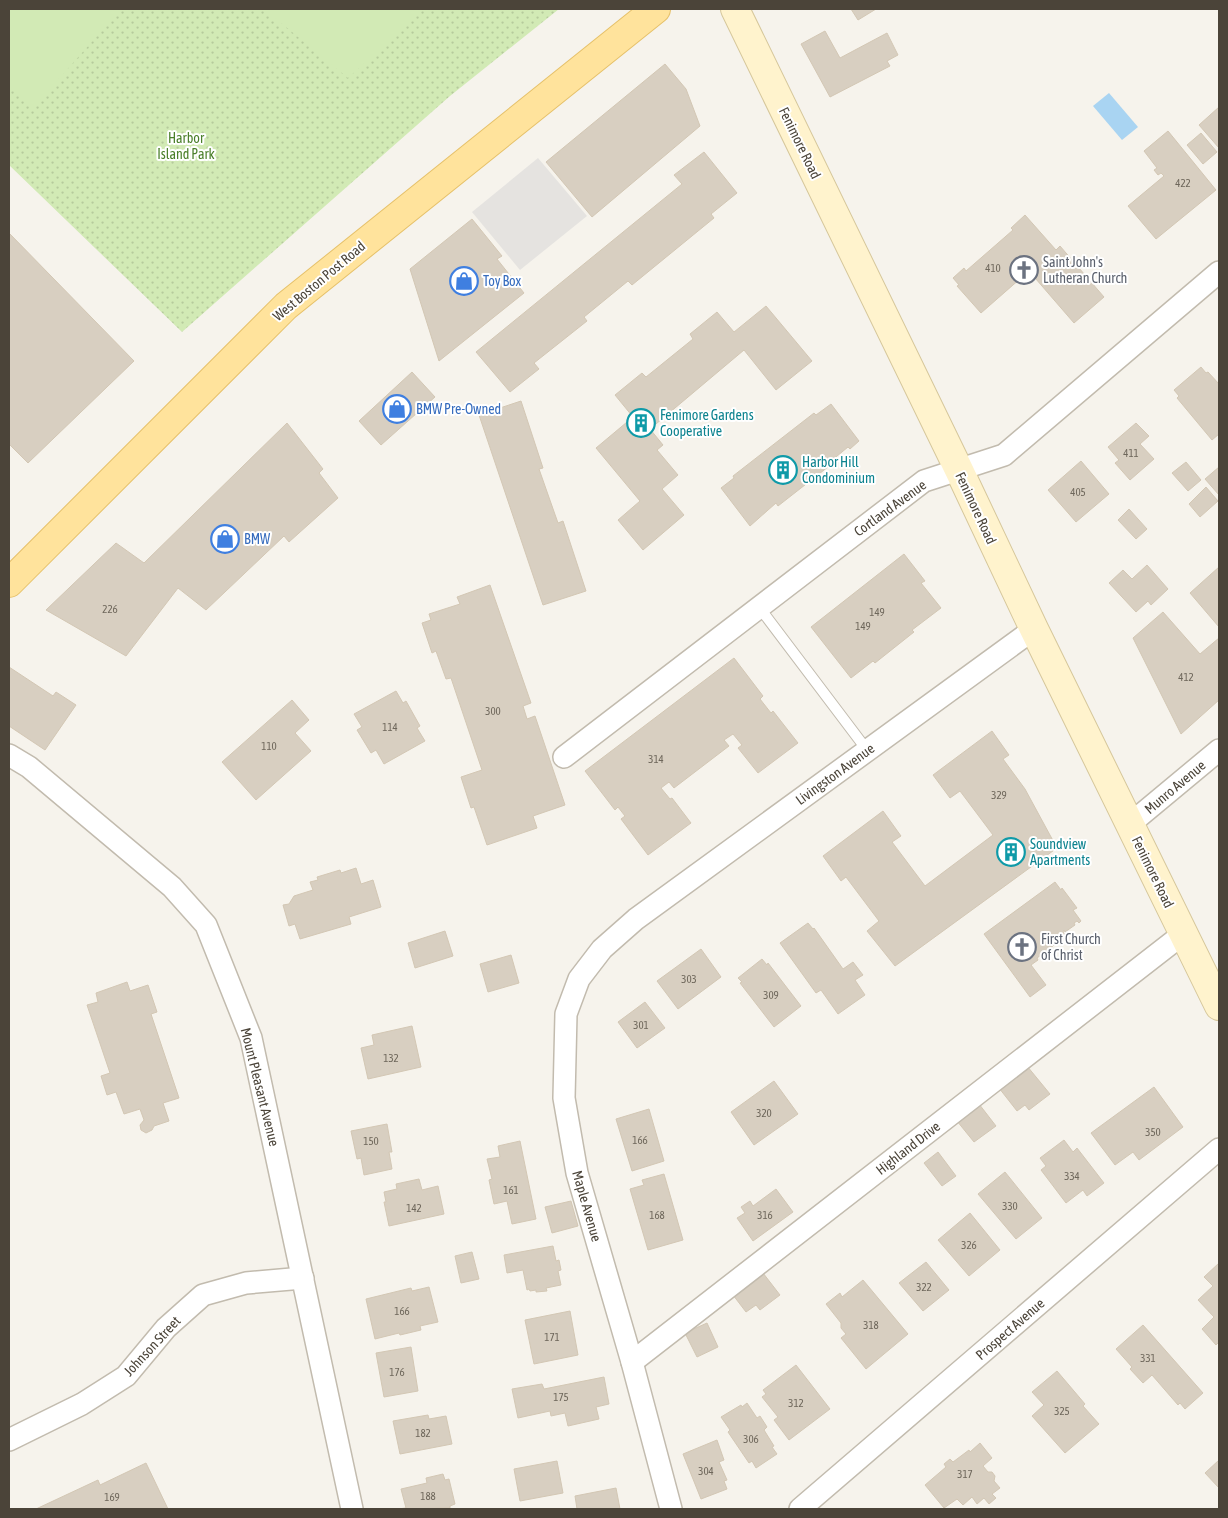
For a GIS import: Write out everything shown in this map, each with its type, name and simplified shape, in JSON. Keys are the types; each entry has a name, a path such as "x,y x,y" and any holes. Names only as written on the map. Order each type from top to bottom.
{"main road":[{"name":"West Boston Post Road","path":"9,583 286,306 656,9"}],"street":[{"name":"Fenimore Road","path":"735,9 959,470 1034,629 1219,1006"},
{"name":"Cortland Avenue","path":"564,757 924,481 1004,455 1219,272"},
{"name":"Livingston Avenue","path":"636,919 1034,629"},
{"name":"Munro Avenue","path":"1130,824 1219,750"},
{"name":"Mount Pleasant Avenue","path":"9,755 29,767 172,887 206,925 251,1038 352,1509"},
{"name":"Maple Avenue","path":"636,919 602,948 579,980 566,1014 564,1098 577,1173 632,1362 671,1509"},
{"name":"Highland Drive","path":"632,1362 1183,934"},
{"name":"Prospect Avenue","path":"800,1509 1219,1149"},
{"name":"Johnson Street","path":"9,1440 82,1404 126,1376 166,1328 203,1295 246,1283 303,1278"}],"lane":[{"path":"759,607 867,750"}],"green space":[{"name":"Harbor Island Park","path":"9,9 559,9 450,96 182,332 9,165"},
{"path":"9,9 121,9 33,108 9,87"},
{"path":"264,9 424,9 348,78"}],"shaded area":[{"path":"538,158 587,216 520,270 472,212"}],"water":[{"path":"1109,93 1138,127 1122,140 1093,106"}],"building":[{"path":"851,9 876,9 858,20"},
{"path":"825,31 840,58 887,33 898,55 887,61 890,66 830,97 801,44"},
{"path":"665,64 686,89 700,126 592,217 546,162"},
{"path":"1219,107 1219,148 1199,125"},
{"path":"1168,131 1216,190 1156,239 1128,206 1164,176 1161,173 1158,175 1154,170 1157,168 1144,151"},
{"path":"1201,133 1217,152 1203,164 1187,145"},
{"path":"704,152 737,193 711,214 714,218 632,285 628,281 584,317 587,321 534,363 539,369 510,392 476,352 682,184 674,175"},
{"name":"Saint John's Lutheran Church","path":"1025,215 1056,250 1060,246 1104,297 1074,323 1029,271 981,313 957,286 959,285 953,278 964,268 966,271 1013,230 1011,228"},
{"name":"Toy Box","path":"472,219 502,256 497,259 524,293 439,361 410,269"},
{"path":"9,233 134,361 28,463 9,444"},
{"name":"Fenimore Gardens Cooperative","path":"766,306 812,361 776,390 744,350 650,429 663,445 657,450 678,475 662,489 684,515 643,550 618,520 640,501 596,448 633,417 615,395 642,373 646,377 693,339 690,334 717,312 734,332"},
{"path":"1201,367 1219,384 1219,434 1212,440 1177,398 1179,396 1174,390"},
{"name":"BMW Pre-Owned","path":"412,372 435,397 381,445 359,421"},
{"path":"521,401 543,468 539,469 558,523 563,521 586,591 543,605 479,415"},
{"name":"Harbor Hill Condominium","path":"831,404 859,441 850,449 848,447 831,461 833,463 778,506 776,503 750,526 721,488 734,478 733,476 814,413 816,415"},
{"name":"BMW","path":"287,423 323,469 319,473 338,498 289,542 284,536 206,610 178,588 126,656 46,610 116,543 144,563"},
{"path":"1136,423 1149,436 1140,444 1154,459 1130,480 1115,463 1119,460 1108,447"},
{"path":"1081,461 1109,494 1076,522 1048,490"},
{"path":"1186,462 1201,480 1188,491 1172,473"},
{"path":"1219,467 1219,495 1205,479"},
{"path":"1206,487 1218,501 1200,517 1189,504"},
{"path":"1129,509 1147,529 1136,539 1118,520"},
{"path":"904,554 925,581 921,583 941,608 912,630 914,632 875,663 873,661 851,678 811,627"},
{"path":"1147,565 1168,589 1151,605 1148,601 1136,612 1109,583 1123,570 1132,579"},
{"path":"1219,567 1219,627 1190,593"},
{"path":"490,585 531,703 523,706 527,719 535,716 565,805 533,816 537,828 487,845 474,807 471,808 461,777 482,770 451,678 446,679 436,651 432,653 422,623 431,620 429,614 460,604 457,597"},
{"path":"1163,612 1200,654 1219,638 1219,700 1181,734 1133,638"},
{"path":"734,658 763,696 760,699 771,713 773,711 798,743 758,773 738,748 742,745 733,734 724,740 729,746 674,788 669,782 661,788 670,799 672,798 691,823 648,855 621,819 625,816 618,807 615,810 585,771"},
{"path":"9,667 53,696 56,692 76,705 45,750 9,726"},
{"path":"396,691 403,703 406,701 420,726 417,728 425,741 384,764 376,750 371,753 357,730 362,727 354,714"},
{"path":"292,700 309,720 295,733 311,751 256,800 222,762"},
{"name":"Soundview Apartments","path":"992,731 1009,755 1003,759 1025,789 1057,848 895,966 867,931 879,921 846,877 841,881 823,856 883,811 901,836 892,842 925,886 993,835 960,791 950,798 933,775"},
{"path":"356,868 361,884 373,880 381,907 349,917 351,924 300,939 295,924 289,926 283,905 289,904 294,896 313,890 310,882 318,880 317,877 340,870 341,873"},
{"name":"First Church of Christ","path":"1055,882 1077,908 1073,910 1081,921 1074,923 1075,925 1065,932 1064,930 1063,932 1066,936 1037,958 1038,960 1031,965 1046,985 1030,997 984,934"},
{"path":"808,923 814,928 843,969 853,962 863,975 855,980 865,995 838,1014 821,990 816,993 780,943"},
{"path":"445,931 453,956 415,968 408,943"},
{"path":"701,949 721,977 678,1009 657,981"},
{"path":"511,955 519,983 488,992 480,964"},
{"path":"762,959 767,965 768,963 801,1006 774,1027 738,978"},
{"path":"127,982 130,991 148,985 157,1012 151,1014 179,1098 163,1103 169,1121 154,1126 152,1130 146,1133 141,1130 140,1125 144,1120 140,1109 124,1114 116,1092 107,1095 101,1076 110,1073 87,1005 98,1002 96,993"},
{"path":"645,1002 665,1028 637,1048 618,1022"},
{"path":"412,1026 421,1067 368,1079 361,1048 374,1045 372,1035"},
{"path":"1027,1066 1050,1094 1029,1110 1025,1105 1017,1111 999,1088"},
{"path":"774,1081 798,1114 754,1145 731,1112"},
{"path":"1154,1087 1183,1127 1139,1160 1133,1152 1115,1165 1091,1133"},
{"path":"979,1104 996,1126 974,1142 957,1121"},
{"path":"649,1109 664,1161 632,1171 616,1119"},
{"path":"387,1124 392,1152 389,1152 392,1169 364,1175 361,1158 357,1159 351,1131"},
{"path":"1064,1140 1073,1152 1077,1148 1104,1183 1087,1196 1083,1190 1066,1203 1041,1170 1046,1166 1040,1158"},
{"path":"520,1141 536,1219 512,1224 507,1201 494,1204 489,1180 492,1179 487,1159 500,1157 498,1146"},
{"path":"938,1152 956,1176 942,1186 924,1163"},
{"path":"1005,1172 1042,1218 1016,1239 978,1194"},
{"path":"664,1174 683,1240 648,1250 630,1189 644,1185 642,1180"},
{"path":"419,1179 422,1190 438,1186 444,1214 389,1226 384,1192 397,1189 396,1184"},
{"path":"776,1189 793,1212 753,1241 737,1218 745,1213 741,1207 750,1201 753,1206"},
{"path":"571,1201 578,1226 552,1233 545,1207"},
{"path":"970,1213 1000,1250 969,1276 938,1240"},
{"path":"553,1246 556,1261 559,1260 561,1270 558,1271 561,1285 546,1288 547,1291 530,1291 529,1289 527,1290 523,1270 507,1273 504,1255"},
{"path":"472,1252 479,1279 461,1283 455,1256"},
{"path":"926,1262 949,1290 923,1311 899,1283"},
{"path":"1219,1263 1219,1342 1216,1345 1202,1329 1214,1317 1198,1300 1213,1286 1204,1277"},
{"path":"763,1273 780,1295 760,1310 756,1305 746,1312 733,1295"},
{"path":"863,1280 908,1334 866,1369 841,1338 846,1334 841,1328 841,1323 826,1304 840,1293 842,1297"},
{"path":"429,1287 438,1322 420,1326 421,1330 375,1339 366,1299 411,1288 412,1291"},
{"path":"570,1311 578,1355 534,1364 525,1320"},
{"path":"707,1323 718,1347 697,1357 685,1333"},
{"path":"1143,1325 1203,1393 1185,1409 1180,1403 1178,1405 1152,1375 1143,1383 1116,1349"},
{"path":"411,1347 418,1391 384,1397 376,1353"},
{"path":"796,1365 830,1409 789,1440 774,1420 778,1417 762,1397 766,1394 763,1390"},
{"path":"1057,1371 1099,1424 1065,1453 1032,1416 1044,1405 1032,1392"},
{"path":"604,1377 609,1404 596,1407 599,1419 568,1426 565,1413 551,1416 550,1411 518,1418 512,1389 542,1384 544,1389"},
{"path":"747,1403 757,1418 760,1416 767,1427 764,1430 777,1454 756,1468 752,1461 749,1463 728,1432 730,1430 721,1417"},
{"path":"428,1415 429,1419 446,1416 452,1444 400,1454 393,1421"},
{"path":"717,1440 724,1460 719,1462 727,1480 724,1481 727,1489 701,1499 683,1454"},
{"path":"980,1443 992,1458 983,1466 988,1472 992,1472 995,1476 994,1481 1000,1488 992,1494 996,1498 989,1504 984,1498 977,1504 972,1497 963,1505 957,1499 944,1508 925,1485 946,1467 944,1464 950,1459 953,1462 969,1450 970,1452"},
{"path":"1219,1460 1219,1488 1205,1473"},
{"path":"557,1461 563,1493 520,1501 514,1469"},
{"path":"146,1463 168,1509 36,1509 98,1480 100,1485"},
{"path":"443,1474 445,1480 449,1479 455,1504 450,1506 450,1508 398,1509 406,1508 401,1489 427,1483 426,1478"},
{"path":"616,1488 620,1509 577,1509 575,1496"}],"place":[{"name":"Saint John's Lutheran Church","path":"1024,270"},
{"name":"Toy Box","path":"464,281"},
{"name":"BMW Pre-Owned","path":"397,409"},
{"name":"Fenimore Gardens Cooperative","path":"641,423"},
{"name":"Harbor Hill Condominium","path":"783,470"},
{"name":"BMW","path":"225,539"},
{"name":"Soundview Apartments","path":"1011,852"},
{"name":"First Church of Christ","path":"1022,947"}]}
